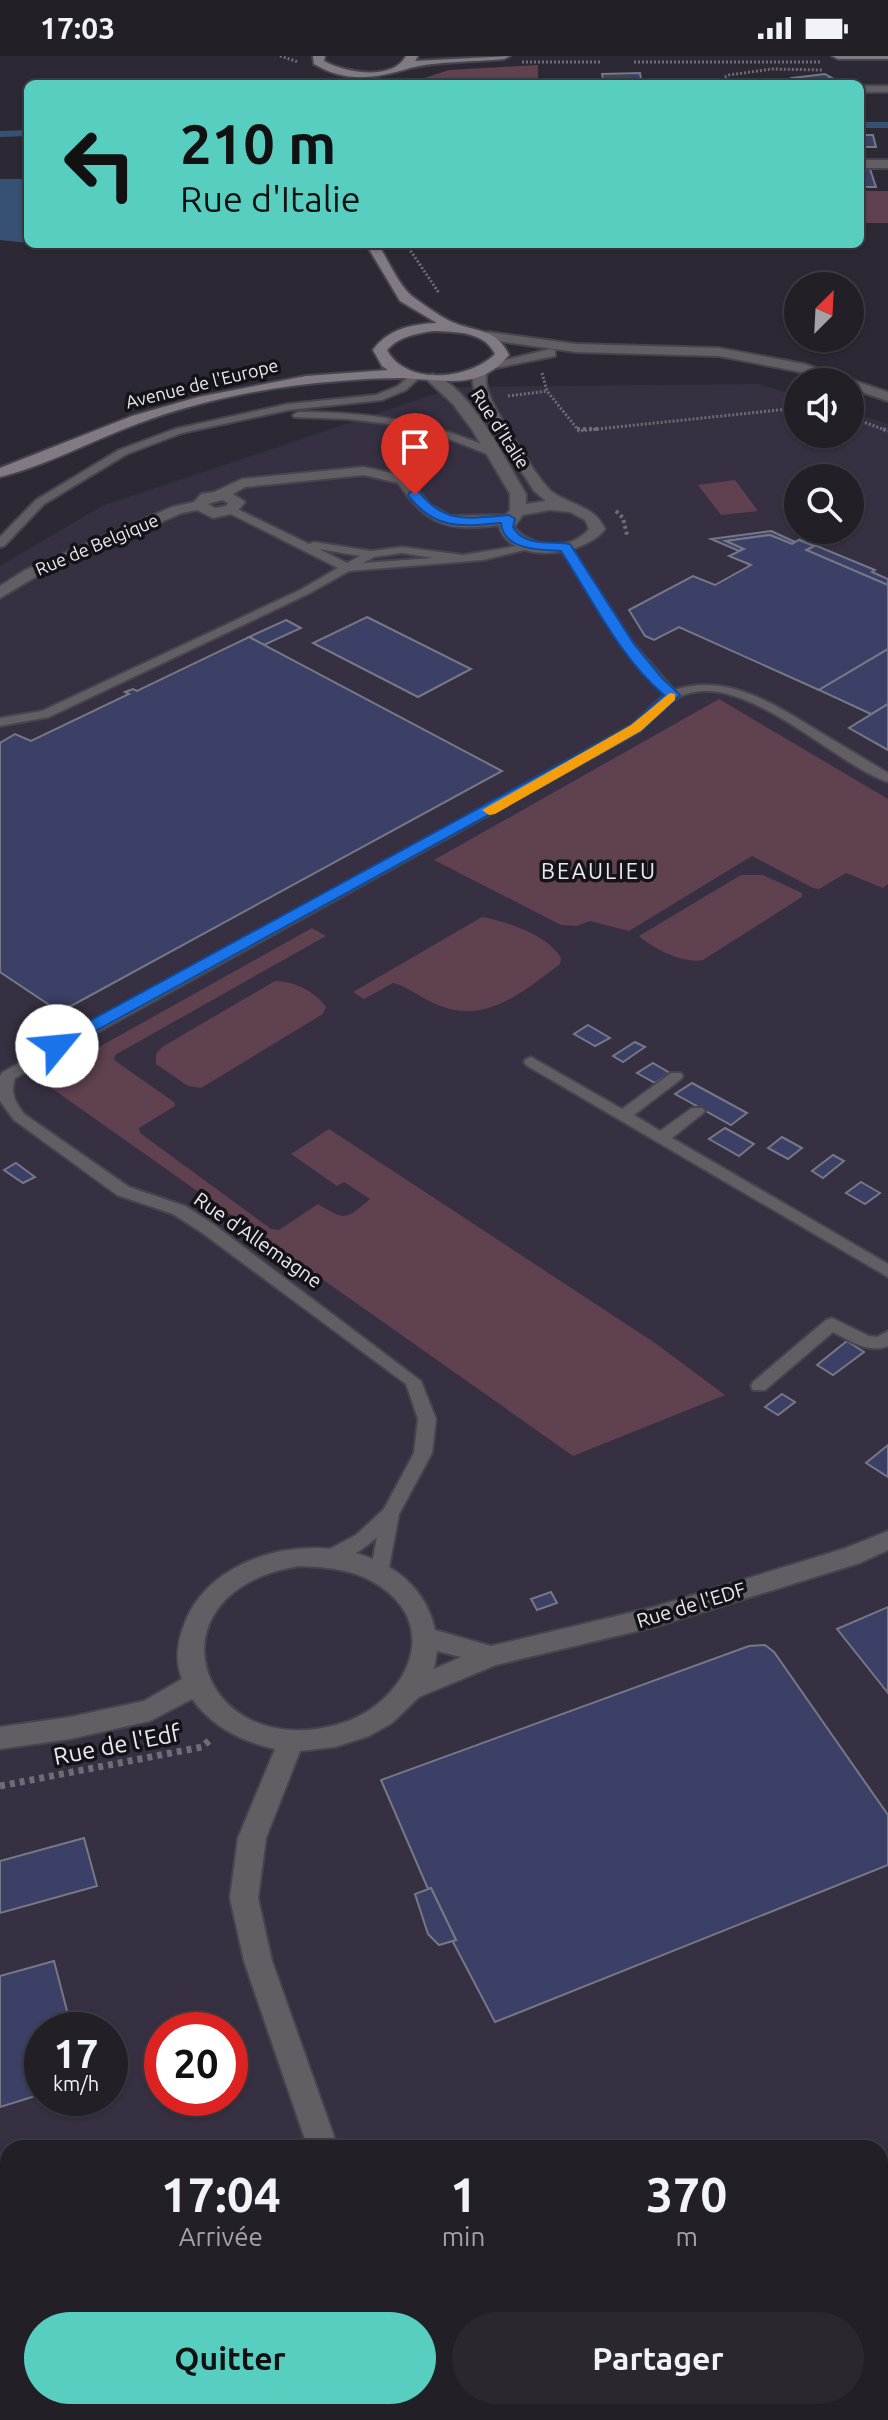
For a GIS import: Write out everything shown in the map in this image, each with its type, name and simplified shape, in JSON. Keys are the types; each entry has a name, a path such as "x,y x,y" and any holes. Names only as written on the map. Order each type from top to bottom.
{"main road":[{"path":"315,57 339,78 392,71 410,60 504,56"},
{"path":"838,56 888,56"},
{"path":"360,80 367,74"},
{"path":"374,248 404,310 396,335"},
{"path":"404,310 454,328 488,336 499,345 502,355 496,364"},
{"path":"370,355 396,335 423,329 454,328"},
{"path":"370,355 412,375"},
{"name":"Avenue de l'Europe","path":"0,473 23,467 97,435 170,409 302,380 370,355"},
{"name":"Avenue de l'Europe","path":"302,380 412,375 432,378 480,372 496,364"},
{"name":"Avenue de l'Europe","path":"0,482 23,467"}],"street":[{"path":"864,89 888,89"},
{"path":"864,164 888,164"},
{"path":"488,336 576,348 663,348 719,352 802,368"},
{"path":"496,364 576,348"},
{"name":"Rue d'Italie","path":"480,372 479,391 542,491 563,506 592,517 597,529 587,540 565,547"},
{"name":"Rue d'Italie","path":"432,378 453,394 518,494 513,515"},
{"path":"864,389 888,397"},
{"path":"219,495 242,483 364,471 403,480 426,510 445,520 470,522 513,515 538,506 563,506"},
{"path":"199,505 213,513 231,510 237,502 231,497 219,495"},
{"name":"Rue de Belgique","path":"0,593 31,573 177,510 199,505 206,497 219,495"},
{"path":"513,515 506,527 510,535 535,546 565,547"},
{"name":"Rue de l'EDF","path":"410,1690 491,1656 654,1617 851,1556 888,1540"},
{"path":"299,1557 330,1557 379,1573 402,1590 417,1612 425,1637 423,1664 410,1690 389,1713 360,1730 326,1739 291,1741 258,1734 231,1721 210,1705 196,1684 190,1660 191,1635 201,1611 218,1591 241,1574 269,1562 299,1557"},
{"name":"Rue de l'EDF","path":"425,1637 491,1656"},
{"path":"0,1738 70,1728 150,1710 196,1684"},
{"path":"291,1741 252,1838 244,1898 258,1961 320,2140"}],"lane":[{"path":"0,544 40,502 123,452 179,431 288,407 378,398 402,388 412,375"},
{"path":"244,417 317,415 377,419 435,429 491,452"},
{"path":"231,510 348,568 483,557 535,546"},
{"path":"296,543 371,554 402,550 460,558"},
{"path":"565,547 629,646 657,681 673,695 709,689 737,692 756,699 888,778"},
{"path":"0,722 45,714 304,592 371,554"},
{"name":"Rue d'Allemagne","path":"379,1573 390,1514 423,1453 427,1419 413,1381 198,1222 179,1210 138,1197 107,1181 19,1117 6,1101 2,1087 8,1075 28,1061 406,857 636,728 673,695"},
{"path":"531,1062 888,1271"},
{"path":"623,1116 676,1076"},
{"path":"661,1138 697,1111"},
{"path":"759,1386 832,1324 866,1342 880,1343 888,1337"},
{"path":"330,1557 362,1540 390,1514"}],"path":[{"path":"516,62 603,62"},
{"path":"633,62 825,62"},
{"path":"723,80 729,75 772,69 833,70"},
{"path":"409,248 447,300"},
{"path":"538,354 547,391 579,431 784,409"},
{"path":"864,422 888,431"},
{"name":"Rue de l'Edf","path":"0,1786 202,1747 231,1721"}],"shaded area":[{"path":"538,65 538,80 418,80 449,70"},
{"path":"864,191 888,191 888,223 864,223"},
{"path":"758,384 784,392 784,448 864,448 864,416 888,424 888,2140 0,2140 0,566 102,506 456,387"},
{"path":"735,480 758,511 721,515 698,485"},
{"path":"719,699 888,799 888,884 883,888 846,873 819,889 813,888 752,856 629,931 590,921 577,926 561,925 434,860"},
{"path":"741,875 763,875 802,893 802,897 703,960 687,960 669,954 639,936"},
{"path":"482,917 537,936 555,950 561,958 560,964 504,1002 472,1011 438,1005 393,983 364,999 353,992"},
{"path":"312,928 326,936 115,1055 114,1060 174,1102 175,1106 139,1128 140,1133 271,1229 279,1230 318,1204 345,1216 370,1199 344,1182 337,1186 291,1154 329,1129 655,1343 725,1395 573,1456 40,1080"},
{"path":"275,981 296,985 310,992 326,1007 323,1014 201,1088 188,1086 156,1064 156,1054 162,1047"}],"water":[{"path":"0,179 24,179 24,243 0,240"}],"building":[{"path":"640,73 641,79 603,79 602,74"},
{"path":"825,74 832,78 794,80 792,78"},
{"path":"864,135 873,135 876,147 864,147"},
{"path":"864,169 870,169 876,187 864,187"},
{"path":"771,531 784,537 784,541 770,535 726,541 744,549 739,551 711,539"},
{"path":"770,535 784,541 784,544 809,544 814,546 806,550 888,585 888,649 819,690 679,627 654,640 645,636 629,610 693,576 715,585 751,565 729,556 744,549 726,541"},
{"path":"809,544 875,570 872,572 888,579 888,585 806,550 814,546"},
{"path":"367,617 471,669 418,697 313,643"},
{"path":"286,620 301,628 264,645 249,637"},
{"path":"249,637 502,771 60,1012 0,972 0,743 15,734 31,741 129,694 125,692 137,691"},
{"path":"888,649 888,704 871,714 819,690"},
{"path":"888,704 888,750 849,728"},
{"path":"588,1025 610,1038 595,1046 574,1034"},
{"path":"635,1042 645,1047 623,1062 613,1056"},
{"path":"653,1063 670,1073 655,1083 637,1073"},
{"path":"692,1083 747,1113 731,1125 675,1094"},
{"path":"725,1128 754,1144 739,1156 709,1139"},
{"path":"782,1137 802,1148 788,1159 768,1148"},
{"path":"833,1155 844,1161 823,1178 812,1171"},
{"path":"16,1163 35,1177 23,1183 4,1170"},
{"path":"861,1182 880,1193 865,1204 846,1193"},
{"path":"847,1341 864,1352 833,1375 817,1365"},
{"path":"782,1394 795,1402 778,1415 765,1407"},
{"path":"888,1445 888,1477 866,1463"},
{"path":"551,1592 557,1603 537,1610 531,1599"},
{"path":"888,1607 888,1693 837,1629"},
{"path":"765,1645 774,1652 888,1815 888,1865 495,2022 452,1940 456,1940 431,1888 428,1889 381,1780 749,1646"},
{"path":"84,1838 97,1886 0,1913 0,1861"},
{"path":"431,1888 456,1940 439,1945 428,1934 415,1894"},
{"path":"54,1961 67,2012 24,2012 24,2100 0,2107 0,1976"}],"waterway":[{"path":"864,125 888,125"},
{"path":"0,134 24,133"}],"slow traffic":[{"path":"489,810 636,728 670,697"}],"district":[{"name":"BEAULIEU","path":"599,871"}],"route":[{"path":"57,1046 636,728 673,695 657,681 629,646 565,547 535,546 521,541 510,535 506,527 509,519 445,520 426,510 415,495"}]}
